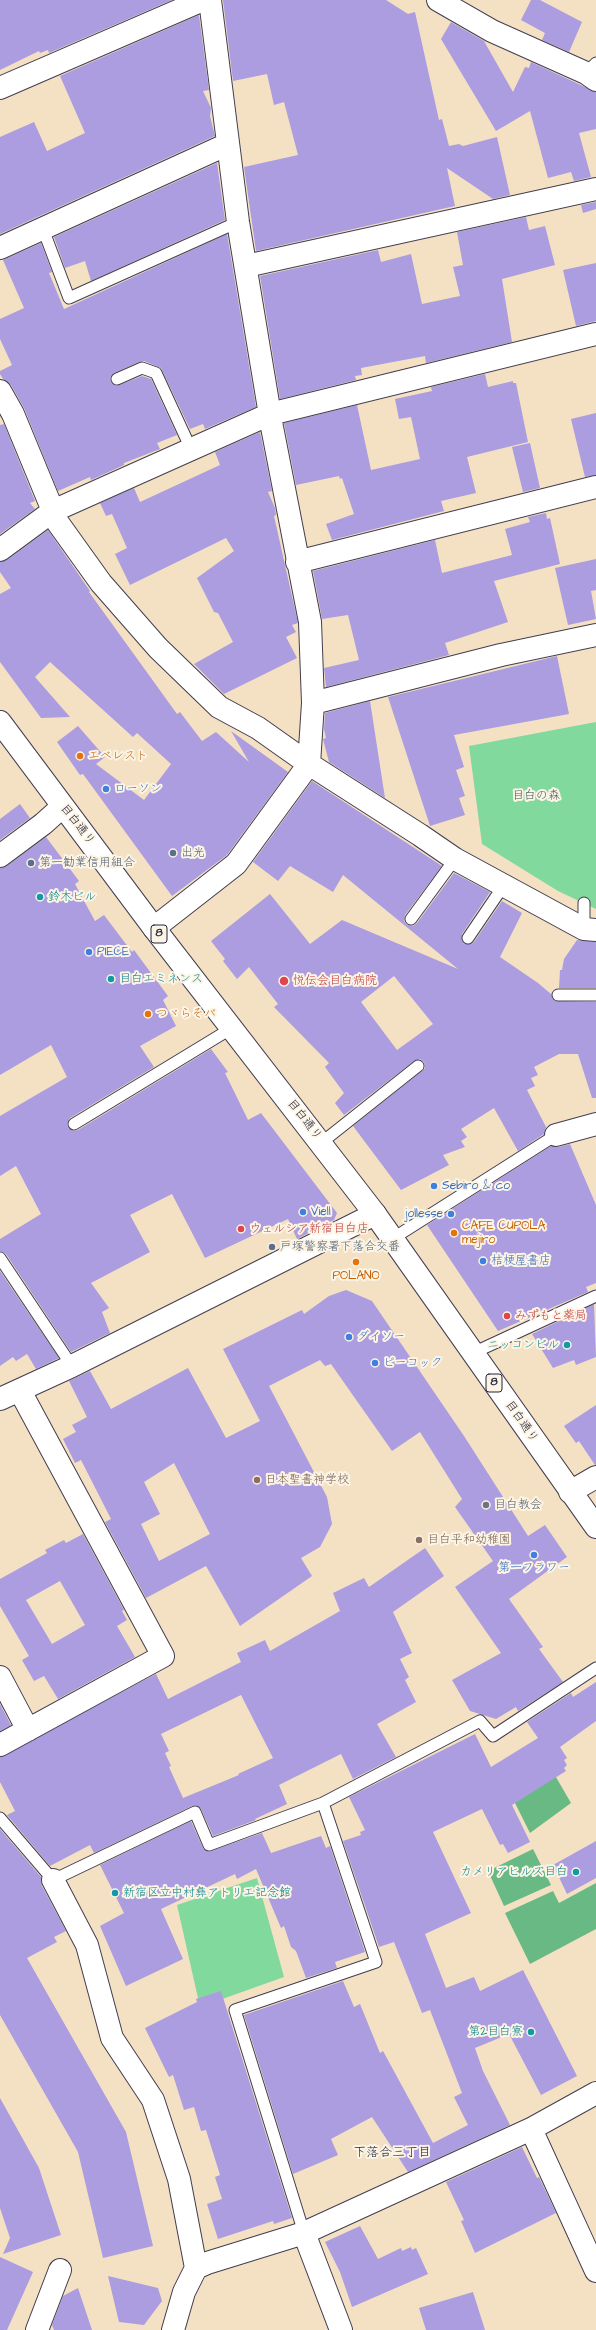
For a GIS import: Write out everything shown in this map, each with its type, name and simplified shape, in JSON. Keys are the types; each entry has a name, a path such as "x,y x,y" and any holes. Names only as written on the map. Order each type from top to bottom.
{"street":[{"path":"0,88 203,0"},
{"path":"154,928 236,864 309,764 313,703 310,622 297,562 270,414 238,222 210,0"},
{"path":"438,0 492,32 593,72"},
{"path":"0,248 228,144"},
{"path":"246,266 596,189"},
{"path":"0,550 53,511 270,414 596,334"},
{"path":"0,391 6,417 58,523 101,583 158,648 219,707 258,728 309,764 414,830 455,859 590,930"},
{"path":"297,562 596,487"},
{"path":"313,703 493,657 596,635"},
{"name":"目白通り","path":"0,722 62,807 154,928 322,1142 375,1214 596,1527"},
{"path":"0,856 43,824 62,807"},
{"path":"556,1135 596,1124"},
{"path":"0,1399 72,1366 375,1214"},
{"path":"0,1746 163,1656 20,1391"},
{"path":"570,1492 596,1477"},
{"path":"0,1677 28,1730"},
{"path":"53,1880 87,1945 112,2038 153,2100 179,2179 196,2268 184,2292 173,2330"},
{"path":"196,2268 207,2263 304,2233 531,2129 596,2093"},
{"path":"531,2129 596,2271"},
{"path":"304,2233 341,2330"},
{"path":"37,2330 60,2270"}],"lane":[{"path":"43,229 69,298 238,222"},
{"path":"116,379 142,368 156,373 191,449"},
{"path":"411,919 455,859"},
{"path":"468,938 504,885"},
{"path":"584,903 590,930"},
{"path":"558,994 596,995"},
{"path":"74,1124 232,1028"},
{"path":"322,1142 418,1066"},
{"path":"392,1239 556,1135"},
{"path":"0,1258 72,1366"},
{"path":"473,1353 596,1296"},
{"path":"0,1818 53,1880 195,1812 209,1845 323,1803 480,1721 493,1736 596,1668"},
{"path":"304,2233 235,2010 376,1962 323,1803"}],"green space":[{"name":"目白の森","path":"596,722 596,909 558,891 482,844 469,746"},
{"path":"553,1772 571,1803 530,1833 514,1801"},
{"path":"533,1849 551,1885 504,1906 488,1871"},
{"path":"257,1878 284,1977 200,2007 177,1905"},
{"path":"596,1883 596,1929 530,1964 505,1913 553,1891 559,1903"}],"building":[{"path":"0,0 172,0 49,53 48,50 40,53 39,51 0,70"},
{"path":"223,0 386,0 408,14 415,12 439,120 442,119 449,146 459,144 463,146 497,137 510,195 493,199 447,168 455,206 256,251 244,167 298,155 284,102 274,105 267,74 233,81"},
{"path":"531,0 540,0 582,22 569,52 542,40 545,33 521,20"},
{"path":"199,15 209,90 203,91 211,108 210,116 215,136 0,234 0,137 34,122 47,151 85,133 60,76"},
{"path":"451,22 484,41 513,92 525,67 529,68 531,62 596,92 596,129 579,133 591,177 574,181 571,172 548,178 530,111 496,131 441,39"},
{"path":"217,163 225,220 91,281 85,261 65,268 54,237"},
{"path":"596,202 596,209 583,213 581,205"},
{"path":"526,217 529,230 545,226 555,265 502,279 512,342 426,363 425,356 361,368 362,375 355,376 356,380 280,399 260,276 378,250 381,262 411,254 422,304 460,296 453,267 463,265 457,232"},
{"path":"227,234 256,407 205,429 203,424 190,429 161,368 144,361 139,362 114,373 110,378 111,382 117,386 142,376 151,379 177,435 157,443 160,449 124,463 124,465 91,480 90,477 58,491 24,408 11,385 3,379 0,374 0,371 12,365 0,339 0,319 24,308 3,260 41,243 52,272 49,273 64,309"},
{"path":"596,263 596,321 576,326 563,270"},
{"path":"485,374 488,387 513,381 513,383 516,383 528,442 467,457 476,493 441,501 444,511 332,540 326,524 354,514 342,478 340,479 339,476 296,485 284,423 357,405 371,470 420,459 411,417 399,419 395,399 432,391 431,387"},
{"path":"596,413 596,475 585,477 571,419"},
{"path":"4,424 35,501 30,503 35,509 0,534 0,425"},
{"path":"260,432 272,491 268,492 275,508 276,515 274,516 298,623 292,625 296,632 286,637 297,658 224,694 194,664 233,642 218,613 214,612 197,578 234,551 226,538 130,585 115,554 127,548 112,514 106,516 100,503 134,488 140,502 220,465 215,452"},
{"path":"530,443 540,488 523,492 512,447"},
{"path":"546,513 547,519 550,518 560,564 494,581 508,622 445,643 449,655 326,687 324,668 359,660 348,615 322,619 313,571 435,540 442,573 512,555 505,529 530,522 528,517"},
{"path":"48,530 90,591 89,592 177,714 180,712 202,741 216,732 249,762 231,731 288,772 227,855 172,896 83,774 80,775 57,742 78,726 105,757 96,764 144,800 171,764 137,733 133,737 50,662 35,677 70,717 41,718 0,662 0,594 11,588 0,572 0,562 7,560"},
{"path":"596,559 596,590 591,591 596,619 568,625 555,568"},
{"path":"557,656 569,714 454,735 464,767 456,770 465,796 459,798 465,815 430,826 388,697"},
{"path":"370,701 385,798 329,762 323,739 326,738 324,729 325,713"},
{"path":"312,781 442,866 405,915 404,921 407,925 413,926 417,923 454,873 490,892 462,934 462,941 464,944 471,944 474,942 502,901 522,913 500,957 538,983 551,994 555,1001 596,1002 596,1098 592,1098 578,1054 559,1054 534,1067 538,1075 531,1078 535,1086 527,1090 546,1127 544,1134 518,1151 494,1108 461,1129 467,1137 461,1141 465,1147 443,1155 449,1165 401,1190 353,1126 422,1071 425,1068 424,1062 420,1059 414,1061 344,1115 335,1103 344,1093 325,1067 329,1063 274,1007 278,1004 249,967 237,979 223,961 225,959 211,941 270,894 310,944 342,920 458,969 343,875 333,892 290,866 278,881 253,862","holes":["394,976 433,1024 397,1050 361,1002"]},
{"path":"20,804 30,818 0,840 0,819"},
{"path":"46,837 79,881 75,884 95,921 104,915 132,952 134,950 168,996 163,1000 176,1026 140,1046 154,1067 70,1118 67,1124 68,1128 74,1131 78,1130 211,1049 228,1072 225,1073 248,1120 261,1113 337,1213 334,1220 297,1239 288,1219 205,1258 172,1194 130,1215 150,1252 91,1283 109,1308 102,1312 110,1333 71,1352 6,1254 0,1251 0,1239 41,1214 16,1166 0,1176 0,1116 67,1077 51,1045 0,1075 0,868 7,866"},
{"path":"577,940 596,942 596,988 559,988 560,970 562,970 564,959"},
{"path":"570,1144 596,1205 596,1283 586,1287 588,1292 498,1331 427,1225 551,1146 559,1147"},
{"path":"0,1271 59,1358 36,1369 27,1354 16,1361 13,1357 0,1366"},
{"path":"346,1290 372,1301 464,1436 528,1536 545,1525 567,1557 509,1599 543,1647 539,1649 563,1682 518,1711 516,1707 496,1719 470,1711 452,1680 501,1653 455,1587 493,1561 455,1507 462,1499 420,1432 392,1451 331,1364 325,1366 320,1360 269,1386 327,1497 332,1524 320,1547 301,1558 312,1576 240,1626 206,1566 146,1598 105,1522 111,1519 81,1460 75,1463 63,1439 76,1432 72,1425 87,1417 69,1381 90,1371 111,1409 188,1368 226,1438 260,1421 223,1349 302,1310 304,1314 329,1296","holes":["174,1463 210,1534 159,1561 141,1524 160,1514 144,1482"]},
{"name":"ニッコンビル","path":"594,1304 596,1357 576,1365 574,1360 553,1368 532,1334"},
{"path":"596,1405 595,1465 579,1441 576,1443 564,1426"},
{"path":"83,1534 124,1610 122,1611 127,1620 117,1626 135,1657 58,1699 44,1676 34,1681 22,1660 29,1656 0,1606 0,1579 47,1553 45,1550 64,1540 66,1543","holes":["60,1581 85,1625 52,1644 26,1600"]},
{"path":"425,1548 444,1576 393,1612 412,1653 400,1659 409,1677 405,1680 416,1702 377,1724 396,1757 353,1779 341,1754 279,1785 287,1804 255,1819 256,1820 213,1836 201,1809 196,1805 94,1853 90,1845 50,1866 7,1815 15,1811 0,1782 0,1757 156,1674 168,1699 241,1662 237,1653 265,1640 270,1651 340,1611 333,1593 364,1578 369,1587","holes":["241,1695 273,1758 238,1774 239,1775 183,1798 169,1767 171,1766 165,1753 169,1751 161,1734"]},
{"path":"596,1682 596,1721 560,1747 567,1758 564,1760 567,1765 564,1768 566,1771 512,1805 530,1842 508,1853 503,1844 500,1845 482,1809 433,1832 471,1913 425,1934 446,1988 474,1977 480,1991 523,1970 577,2076 541,2095 509,2034 475,2048 483,2071 510,2125 408,2172 372,2117 331,2139 338,2155 293,2174 244,2015 343,1981 354,2007 360,2004 380,2053 383,2051 433,2143 468,2125 454,2097 462,2093 430,2010 422,2013 394,1942 379,1947 343,1841 361,1835 360,1832 365,1830 349,1797 475,1734 491,1767 538,1738 527,1722 571,1693 573,1697"},
{"path":"0,1704 11,1725 0,1731"},
{"path":"191,1821 203,1848 208,1852 262,1833 271,1853 321,1836 326,1848 330,1846 365,1952 335,1962 337,1968 306,1978 296,1951 291,1947 284,1926 281,1928 256,1869 237,1879 235,1874 161,1909 183,1959 126,1986 100,1926 124,1913 100,1865"},
{"path":"0,1829 41,1877 42,1886 66,1931 54,1937 57,1942 27,1958 126,2132 153,2246 103,2258 78,2152 0,2015"},
{"name":"カメリアヒルズ目白","path":"596,1841 596,1878 567,1894 553,1865"},
{"path":"221,1991 292,2218 274,2224 273,2221 218,2239 207,2204 222,2199 215,2177 220,2175 206,2130 201,2131 194,2107 184,2110 173,2075 169,2077 145,2028 197,2002 196,1999"},
{"path":"0,2098 39,2168 61,2235 3,2254 10,2238 0,2208"},
{"path":"522,2147 537,2178 539,2177 556,2213 475,2253 461,2221 464,2220 446,2182"},
{"path":"360,2226 378,2259 401,2248 402,2251 411,2247 412,2250 416,2248 428,2274 352,2307 340,2272 325,2242"},
{"path":"0,2257 33,2272 7,2330 0,2330"},
{"path":"108,2276 158,2288 162,2301 144,2325 119,2322"},
{"path":"78,2288 92,2330 54,2330 52,2325 63,2296"},
{"path":"473,2292 485,2330 426,2330 419,2308"}],"place":[{"name":"エベレスト","path":"80,756"},
{"name":"ローソン","path":"106,789"},
{"name":"出光","path":"173,853"},
{"name":"第一勧業信用組合","path":"31,863"},
{"name":"鈴木ビル","path":"40,897"},
{"name":"PIECE","path":"89,952"},
{"name":"目白エミネンス","path":"111,979"},
{"name":"悦伝会目白病院","path":"284,981"},
{"name":"つヾらそバ","path":"148,1014"},
{"name":"Sebiro & co","path":"434,1186"},
{"name":"Viell","path":"303,1212"},
{"name":"jollesse","path":"451,1214"},
{"name":"ウェルシア新宿目白店","path":"241,1229"},
{"name":"CAFE CUPOLA mejiro","path":"454,1233"},
{"name":"戸塚警察署下落合交番","path":"272,1247"},
{"name":"桔梗屋書店","path":"483,1261"},
{"name":"POLANO","path":"356,1262"},
{"name":"みずもと薬局","path":"507,1316"},
{"name":"ダイソー","path":"349,1337"},
{"name":"ニッコンビル","path":"567,1345"},
{"name":"ピーコック","path":"375,1363"},
{"name":"日本聖書神学校","path":"257,1480"},
{"name":"目白教会","path":"486,1505"},
{"name":"目白平和幼稚園","path":"419,1540"},
{"name":"第一フラワー","path":"534,1555"},
{"name":"カメリアヒルズ目白","path":"576,1872"},
{"name":"新宿区立中村彝アトリエ記念館","path":"115,1893"},
{"name":"第2目白寮","path":"531,2032"}],"district":[{"name":"下落合三丁目","path":"392,2153"}]}
